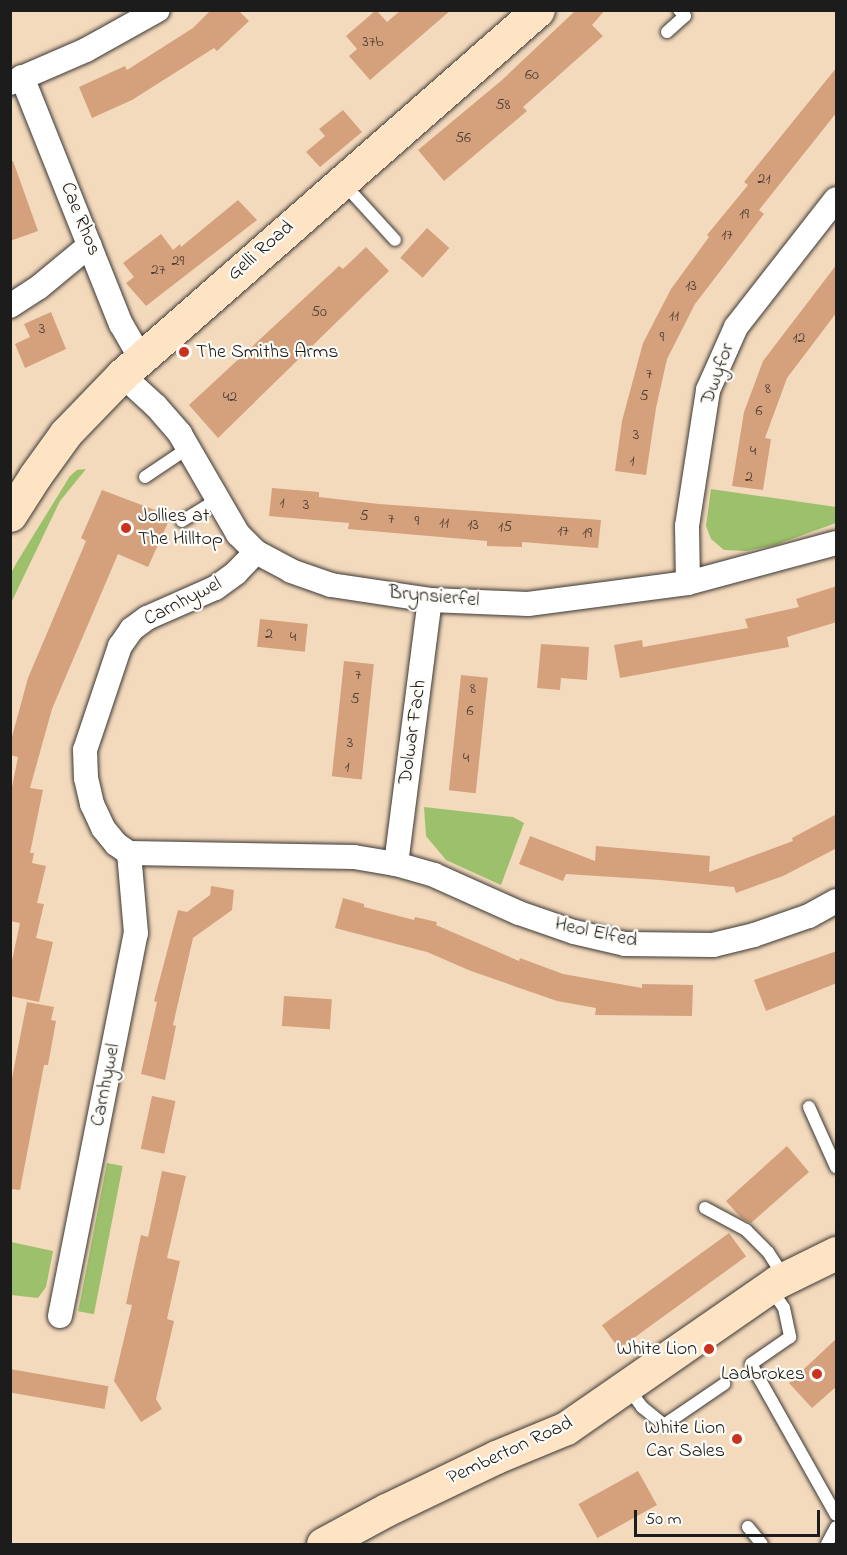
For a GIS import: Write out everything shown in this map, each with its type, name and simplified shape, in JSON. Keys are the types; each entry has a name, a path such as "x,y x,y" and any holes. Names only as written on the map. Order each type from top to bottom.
{"main road":[{"name":"Gelli Road","path":"10,515 34,476 66,433 132,366 538,10"},
{"name":"Pemberton Road","path":"323,1545 386,1510 476,1467 566,1428 777,1283 837,1253"}],"street":[{"path":"16,80 86,50 158,10"},
{"name":"Cae Rhos","path":"16,80 90,245 121,324 132,366"},
{"name":"Dwyfor","path":"687,583 687,526 708,390 736,327 837,199"},
{"path":"10,306 38,288 90,245"},
{"name":"Brynsierfel","path":"132,366 156,406 188,448 238,534 256,552 291,572 331,585 430,600 528,604 687,583 837,543"},
{"name":"Carnhywel","path":"60,1316 136,933 129,853 103,828 92,804 85,769 85,750 120,646 132,629 147,618 215,588 236,573 256,552"},
{"name":"Dolwar Fach","path":"396,864 430,600"},
{"path":"129,853 354,857 396,864"},
{"name":"Heol Elfed","path":"396,864 434,875 519,913 574,932 626,944 713,945 754,935 809,916 837,902"}],"lane":[{"path":"667,32 685,16 679,10"},
{"path":"341,181 395,240"},
{"path":"145,477 188,448"},
{"path":"182,521 218,500"},
{"path":"808,1107 837,1167"},
{"path":"705,1208 746,1230 768,1252 790,1337 751,1364 837,1515"},
{"path":"627,1386 642,1407 664,1425 724,1384"},
{"path":"748,1527 762,1545"},
{"path":"826,1545 837,1527"}],"green space":[{"path":"86,469 60,501 11,603 11,573 17,562 70,476 77,470"},
{"path":"711,489 836,507 836,523 775,545 746,551 724,550 711,539 706,526"},
{"path":"424,807 513,817 524,823 501,885 446,860 426,836"},
{"path":"107,1163 123,1166 94,1314 78,1311"},
{"path":"11,1242 53,1251 46,1287 38,1298 11,1295"}],"building":[{"path":"211,10 238,10 249,21 217,51 214,48 132,100 92,118 79,87 125,66 127,70 193,28"},
{"path":"376,10 387,22 401,10 451,10 370,80 349,56 357,49 346,36"},
{"path":"576,10 605,10 592,25 603,36 523,107 527,111 444,181 418,150 502,80"},
{"path":"837,67 837,112 759,210 764,214 695,304 667,359 656,408 646,475 615,471 622,421 643,343 671,289 709,237 707,235 748,185 744,182"},
{"path":"343,110 362,132 320,167 306,152 325,136 319,129"},
{"path":"10,161 13,161 38,231 10,241"},
{"path":"238,200 257,220 146,306 126,283 134,277 123,263 161,234 173,250 180,244 181,247"},
{"path":"427,228 449,248 423,278 400,258"},
{"path":"366,247 389,271 218,438 189,405 339,266 343,269"},
{"path":"837,264 837,312 787,378 765,438 771,439 763,490 732,486 744,412 763,361"},
{"path":"51,312 66,349 25,368 15,344 30,337 24,324"},
{"path":"272,488 319,492 319,497 379,504 601,520 598,548 522,542 522,547 487,546 487,541 348,529 349,523 269,516"},
{"path":"102,490 171,516 148,567 118,554 52,709 30,788 43,790 30,853 34,853 32,863 46,866 37,903 44,904 36,938 53,942 39,1002 10,996 10,970 20,923 10,921 10,797 18,757 10,755 10,744 28,678 86,541 81,538"},
{"path":"837,586 837,622 787,637 789,647 620,678 614,645 642,640 643,647 748,628 745,619 799,607 796,599"},
{"path":"260,619 308,624 305,652 257,647"},
{"path":"541,644 589,647 587,680 561,678 560,690 537,688"},
{"path":"344,661 374,664 362,780 332,776"},
{"path":"461,675 488,678 476,793 449,790"},
{"path":"837,814 837,848 783,876 736,893 734,887 660,880 566,874 563,881 519,864 530,836 595,861 596,846 710,856 709,872 793,841 792,838"},
{"path":"211,886 234,890 232,910 193,938 173,1025 176,1026 165,1080 141,1074 157,1002 154,1001 178,910 187,912 210,895"},
{"path":"343,898 364,904 364,907 414,920 415,917 437,922 436,925 519,961 520,958 563,974 642,988 642,984 693,985 692,1016 595,1015 596,1008 557,1001 471,971 427,952 335,928"},
{"path":"837,951 837,983 766,1011 754,980"},
{"path":"284,996 332,999 330,1029 282,1026"},
{"path":"27,1002 54,1007 51,1020 56,1021 48,1065 44,1065 20,1190 10,1189 10,1088"},
{"path":"152,1096 175,1101 164,1154 141,1149"},
{"path":"787,1146 809,1172 751,1223 741,1218 726,1201"},
{"path":"162,1171 186,1176 167,1258 180,1261 167,1319 174,1321 156,1399 162,1409 141,1422 114,1381 132,1305 126,1304 141,1235 148,1237"},
{"path":"729,1233 746,1256 619,1349 602,1325"},
{"name":"Ladbrokes","path":"837,1338 837,1386 812,1408 789,1383"},
{"path":"10,1369 108,1386 104,1409 10,1392"},
{"path":"638,1471 657,1505 597,1538 579,1504"}],"place":[{"name":"The Smiths Arms","path":"184,352"},
{"name":"Jollies at The Hilltop","path":"126,528"},
{"name":"White Lion","path":"709,1349"},
{"name":"Ladbrokes","path":"817,1374"},
{"name":"White Lion Car Sales","path":"737,1439"}]}
